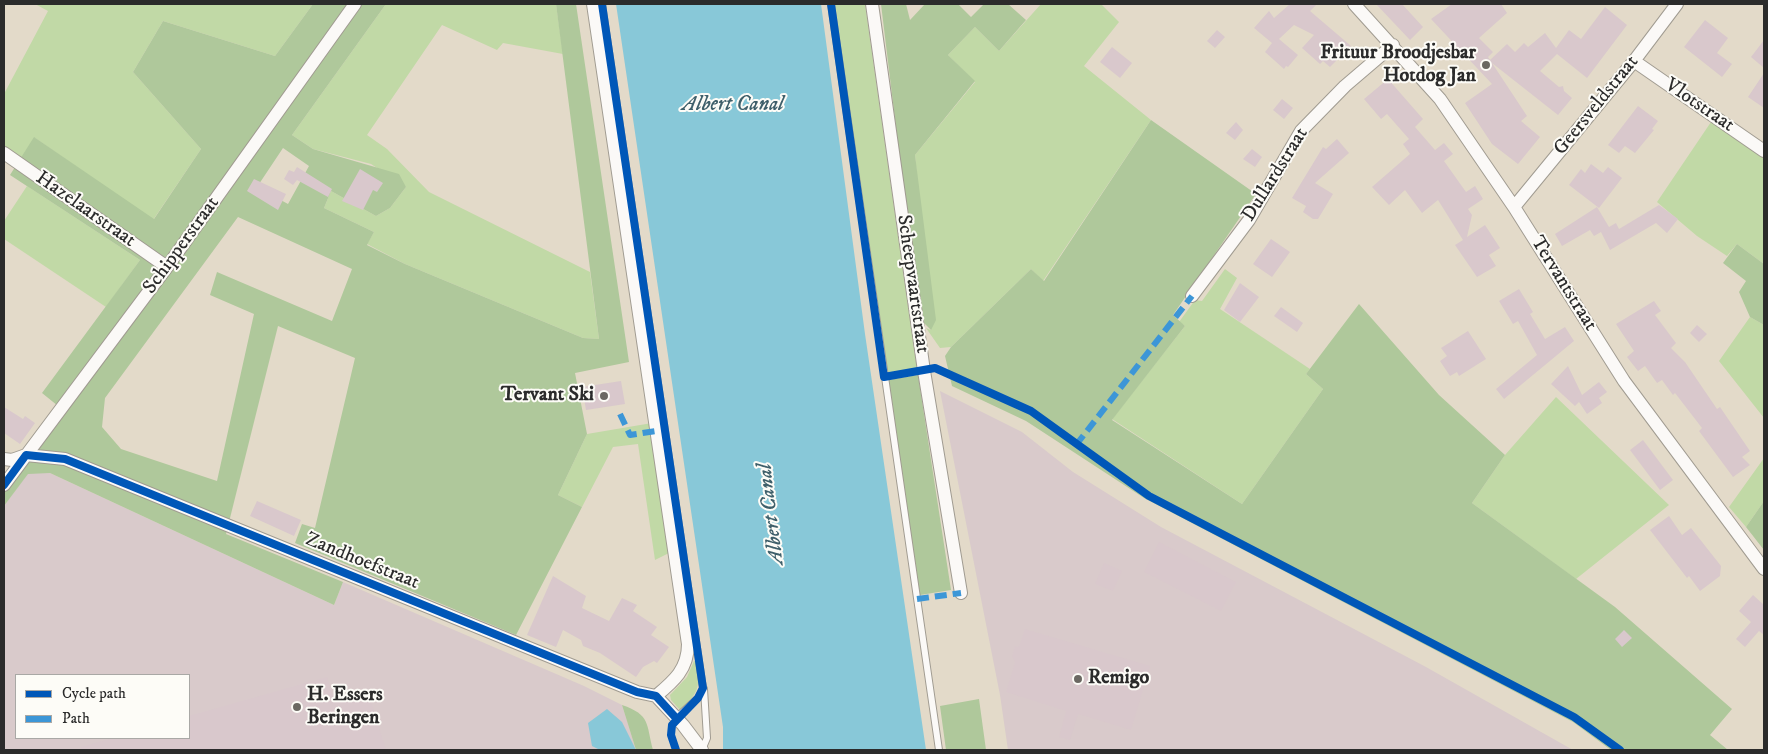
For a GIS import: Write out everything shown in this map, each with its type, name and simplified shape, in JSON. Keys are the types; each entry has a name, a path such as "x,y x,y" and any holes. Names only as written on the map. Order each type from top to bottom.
{"street":[{"name":"Schipperstraat","path":"4,485 167,267 355,4"},
{"path":"594,4 688,644 688,656 680,674 656,696 702,750"},
{"name":"Scheepvaartstraat","path":"872,4 924,371 961,593"},
{"name":"Tervantstraat","path":"1354,4 1440,99 1514,207 1624,381 1764,569"},
{"name":"Geersveldstraat","path":"1514,207 1634,62 1677,4"},
{"name":"Dullardstraat","path":"1192,296 1249,220 1301,131 1345,86 1393,45"},
{"name":"Vlotstraat","path":"1634,62 1764,151"},
{"name":"Hazelaarstraat","path":"4,153 167,267"},
{"name":"Zandhoefstraat","path":"4,459 12,460 26,455 65,460 637,692 656,696"}],"lane":[{"path":"602,4 704,688 707,738 702,750"},
{"path":"831,4 939,750"},
{"path":"676,718 698,698 704,688"}],"shaded area":[{"path":"940,391 1022,432 1073,472 1161,527 1426,667 1573,750 1008,750 1000,695"},
{"path":"28,473 50,473 334,605 343,582 584,686 622,705 636,750 4,750 4,506"}],"green space":[{"path":"35,4 313,4 275,56 163,21 133,72 201,149 153,220 35,138 22,158 4,146 4,94 48,11"},
{"path":"313,4 386,4 292,135 313,149 399,174 406,187 390,208 376,216 331,191 324,208 374,232 367,245 405,264 583,338 599,339 556,4 576,4 629,362 575,373 587,434 558,495 582,507 516,635 295,543 302,524 315,528 355,358 278,326 226,534 343,582 334,605 50,473 28,474 4,506 4,492 63,410 42,393 140,260 10,175 34,137 154,219 201,149 133,72 163,21 275,56","holes":["283,148 309,166 288,204 257,187","238,217 352,269 332,321 217,272 210,295 254,314 217,481 121,449 102,427 105,398"]},
{"path":"386,4 556,4 563,54 503,43 497,50 442,25 367,135 387,149 429,192 590,272 599,339 583,338 405,264 367,244 374,232 324,208 331,191 376,216 390,208 406,187 371,164 313,149 292,135"},
{"path":"835,4 865,4 917,369 887,373"},
{"path":"881,4 906,4 910,20 925,4 958,4 971,17 984,4 1008,4 1026,20 999,51 975,27 948,55 975,81 915,155 936,320 931,330 923,322 911,251"},
{"path":"1041,4 1101,4 1119,22 1084,66 1151,120 1043,281 1031,269 951,347 940,348 926,328 931,330 915,155 975,82 948,55 975,27 999,51"},
{"path":"1151,120 1256,194 1173,315 1185,326 1112,420 1242,504 1323,389 1306,374 1359,304 1439,395 1505,455 1472,503 1615,607 1732,709 1710,735 1728,750 1611,750 1573,722 1144,498 1026,421 952,386 945,356 951,347 1031,269 1044,281"},
{"path":"1711,122 1764,158 1764,264 1737,244 1727,256 1697,236 1657,202"},
{"path":"27,186 140,260 106,307 4,239 4,221"},
{"path":"1737,244 1764,264 1764,325 1750,317 1739,292 1746,281 1723,263"},
{"path":"1225,269 1237,278 1220,309 1310,369 1306,374 1323,389 1242,504 1112,419 1185,326 1179,322 1195,300 1202,301"},
{"path":"1750,317 1764,325 1764,418 1719,361"},
{"path":"918,375 951,590 920,595 888,380"},
{"path":"1556,397 1669,505 1576,579 1472,503 1505,455"},
{"path":"652,423 669,553 655,560 638,444 613,447 582,507 558,495 587,434"},
{"path":"1764,458 1764,501 1746,527 1729,507"},
{"path":"1764,501 1764,550 1746,527"},
{"path":"694,661 696,661 697,670 697,688 692,698 680,710 671,700 670,695 687,677"},
{"path":"979,699 986,750 946,750 940,706"},
{"path":"622,705 643,717 648,727 653,750 636,750"}],"water":[{"name":"Albert Canal","path":"616,4 821,4 865,334 926,750 723,750 723,727"},
{"path":"607,709 622,722 636,750 600,750 592,746 588,723"}],"building":[{"path":"1290,4 1317,4 1310,11 1351,46 1330,67 1323,61 1320,64 1302,48 1314,35 1294,25 1279,39 1298,55 1288,67 1286,66 1284,69 1265,52 1272,43 1254,28 1269,11 1274,18"},
{"path":"1376,4 1402,4 1423,27 1410,40"},
{"path":"1452,4 1501,4 1507,13 1479,38 1493,52 1488,57 1490,60 1507,44 1515,52 1524,43 1528,47 1545,33 1556,48 1569,30 1581,39 1605,7 1627,25 1587,78 1557,54 1540,71 1559,87 1563,86 1564,91 1572,98 1558,115 1492,63 1527,116 1521,121 1540,137 1518,164 1492,144 1465,103 1492,84 1431,19"},
{"path":"1705,20 1728,38 1717,53 1732,64 1722,77 1684,47"},
{"path":"1217,30 1225,37 1215,48 1207,41"},
{"path":"1764,40 1764,68 1751,57"},
{"path":"1112,47 1132,63 1120,78 1100,62"},
{"path":"1764,73 1764,108 1748,97"},
{"path":"1388,79 1423,119 1415,127 1435,150 1444,143 1453,154 1444,161 1466,192 1475,186 1483,199 1468,209 1472,215 1467,237 1485,225 1500,248 1489,255 1496,266 1477,277 1455,245 1463,240 1438,200 1422,213 1405,190 1389,205 1372,187 1410,154 1403,144 1409,139 1387,114 1381,119 1364,99"},
{"path":"1282,99 1293,108 1284,119 1273,110"},
{"path":"1638,106 1658,121 1652,129 1654,130 1635,153 1625,146 1619,153 1608,145"},
{"path":"1236,122 1243,130 1235,140 1226,133"},
{"path":"1337,139 1349,153 1315,183 1333,194 1318,219 1313,219 1303,212 1306,206 1292,198 1323,147 1326,149"},
{"path":"1252,149 1262,157 1255,167 1243,159"},
{"path":"1591,164 1603,173 1608,167 1622,178 1599,208 1569,185 1581,169 1585,173"},
{"path":"297,167 332,189 328,197 297,180 293,185 284,179 289,170 294,172"},
{"path":"360,169 383,183 377,192 373,190 363,210 342,201"},
{"path":"254,179 286,194 278,210 247,191"},
{"path":"1659,205 1678,219 1667,233 1656,223 1610,250 1601,232 1594,236 1590,230 1562,246 1555,234 1597,207 1609,227 1616,223 1619,229"},
{"path":"1271,239 1290,252 1272,277 1253,264"},
{"path":"1240,283 1259,297 1240,322 1224,310"},
{"path":"1519,289 1533,312 1530,314 1545,339 1565,327 1574,341 1504,399 1496,389 1537,355 1518,321 1513,324 1499,301"},
{"path":"1654,301 1661,311 1655,315 1676,343 1671,348 1685,362 1717,409 1720,407 1750,451 1742,457 1750,465 1733,477 1699,431 1702,428 1675,393 1673,395 1662,380 1657,383 1645,366 1638,371 1627,357 1634,351 1616,324"},
{"path":"1281,307 1303,323 1297,332 1274,316"},
{"path":"1697,325 1707,334 1699,342 1690,333"},
{"path":"1468,331 1486,359 1459,376 1457,372 1450,376 1440,361 1447,356 1441,348"},
{"path":"1568,366 1582,395 1599,382 1607,392 1599,398 1602,403 1587,414 1579,402 1575,406 1551,384"},
{"name":"Tervant Ski","path":"621,381 625,404 586,410 582,387"},
{"path":"4,407 23,419 25,416 35,423 20,444 4,433"},
{"path":"1643,440 1673,480 1660,490 1630,450"},
{"path":"257,501 301,520 294,536 250,516"},
{"path":"1669,516 1682,535 1691,528 1721,566 1720,576 1700,591 1689,576 1687,578 1650,530"},
{"path":"1159,542 1236,582 1221,611 1144,572"},
{"path":"1104,563 1122,571 1113,591 1095,584"},
{"path":"553,576 586,596 582,608 609,621 622,598 637,605 633,611 657,627 651,635 669,647 657,663 654,661 643,667 636,677 600,653 583,646 581,640 563,630 556,647 527,635"},
{"path":"1753,595 1764,605 1764,635 1759,631 1745,647 1736,639 1751,622 1739,611"},
{"name":"Remigo","path":"1025,629 1150,666 1131,730 1078,714 1070,740 1059,737 1066,711 1006,692 1015,662 1012,656 1015,646 1019,647"},
{"path":"1624,630 1632,638 1622,647 1615,639"},
{"name":"H. Essers Beringen","path":"327,677 333,698 367,688 386,750 82,750 81,747 109,739 190,739 190,716"}],"marked path":[{"path":"1076,445 1192,296"},
{"path":"620,414 630,435 656,431"},
{"path":"917,599 961,593"}],"cycle path":[{"path":"602,4 703,688 698,698 672,725 671,735 676,750"},
{"path":"831,4 884,377 935,368 1031,411 1149,496 1574,717 1620,750"},
{"path":"4,485 26,455 65,459 637,692 656,696 676,718"}],"place":[{"name":"Frituur Broodjesbar Hotdog Jan","path":"1486,65"},
{"name":"Tervant Ski","path":"604,396"},
{"name":"Remigo","path":"1078,679"},
{"name":"H. Essers Beringen","path":"297,707"}]}
